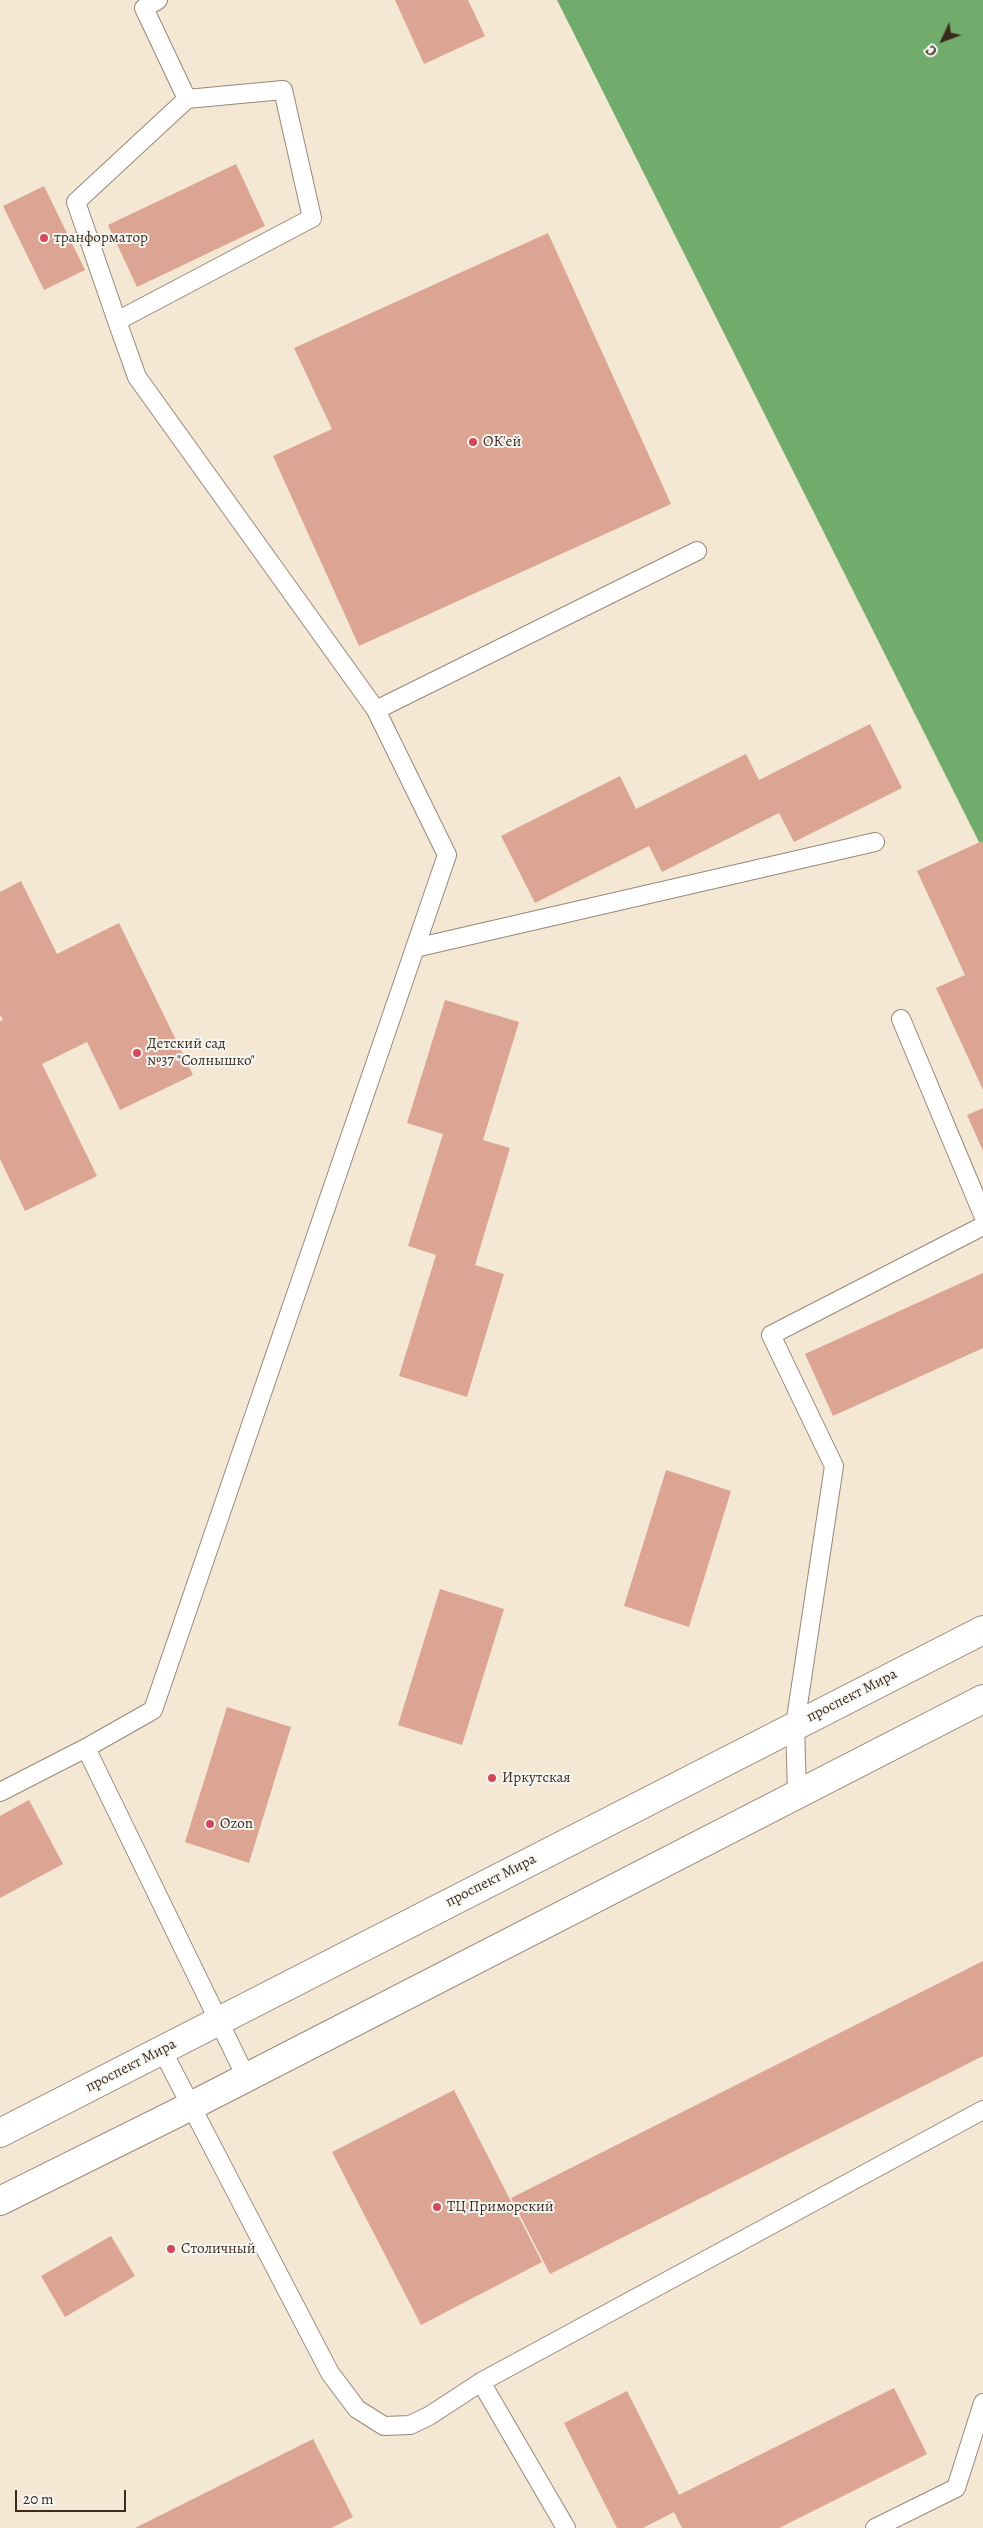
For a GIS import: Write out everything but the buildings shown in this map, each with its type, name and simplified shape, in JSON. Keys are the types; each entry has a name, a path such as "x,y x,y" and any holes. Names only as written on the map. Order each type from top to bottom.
{"street":[{"name":"проспект Мира","path":"0,2132 983,1630"},
{"path":"0,2201 246,2078 983,1699"}],"lane":[{"path":"147,3 186,99"},
{"path":"0,1792 86,1748 152,1710 447,855 376,710 137,377 117,321 76,202 186,99 283,90 312,218 117,321"},
{"path":"376,710 697,551"},
{"path":"415,948 875,842"},
{"path":"901,1019 983,1215"},
{"path":"798,1793 795,1725 834,1466 772,1335 983,1226"},
{"path":"86,1748 246,2078"},
{"path":"162,2050 330,2373 357,2409 384,2426 410,2425 429,2416 481,2382 983,2110"},
{"path":"481,2382 566,2528"},
{"path":"876,2528 956,2488 983,2403"}],"green space":[{"path":"557,0 983,0 983,850"}],"place":[{"name":"транформатор","path":"44,238"},
{"name":"ОК'ей","path":"473,442"},
{"name":"Детский сад №37 \"Солнышко\"","path":"137,1053"},
{"name":"Иркутская","path":"492,1778"},
{"name":"Ozon","path":"210,1824"},
{"name":"ТЦ Приморский","path":"437,2207"},
{"name":"Столичный","path":"171,2249"}]}
